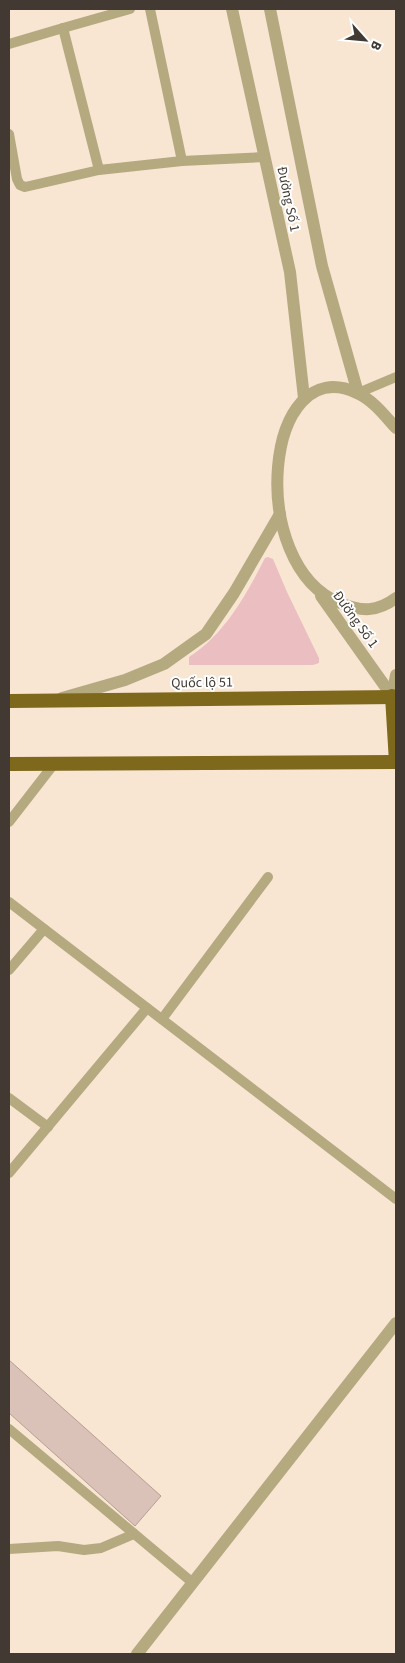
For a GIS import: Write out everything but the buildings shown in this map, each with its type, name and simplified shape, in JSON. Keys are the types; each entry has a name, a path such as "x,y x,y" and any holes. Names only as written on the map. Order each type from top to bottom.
{"highway":[{"name":"Quốc lộ 51","path":"9,701 394,696"},
{"path":"9,764 396,762 394,696"}],"street":[{"name":"Đường Số 1","path":"232,9 290,272 304,398 289,423 278,451 277,484 280,514 294,558 394,696"},
{"name":"Đường Số 1","path":"270,9 322,266 358,393"},
{"path":"304,398 330,388 358,393 381,410 396,428"},
{"path":"53,700 125,680 164,664 206,634 234,593 280,514"},
{"path":"316,590 331,600 360,610 376,610 396,598"},
{"path":"394,696 396,675"},
{"path":"137,1654 396,1324"}],"lane":[{"path":"9,44 130,9"},
{"path":"150,9 182,161"},
{"path":"64,28 99,170"},
{"path":"9,134 17,179 20,185 25,187 99,170 182,161 265,157"},
{"path":"358,393 396,377"},
{"path":"9,822 54,764"},
{"path":"162,1019 268,878"},
{"path":"9,902 396,1199"},
{"path":"9,970 44,929"},
{"path":"9,1173 147,1008"},
{"path":"9,1098 48,1127"},
{"path":"9,1429 193,1583"},
{"path":"9,1549 58,1546 84,1550 101,1548 134,1534"}],"shaded area":[{"path":"265,558 273,559 319,658 319,663 313,665 189,665 189,657 213,637 233,613"}]}
